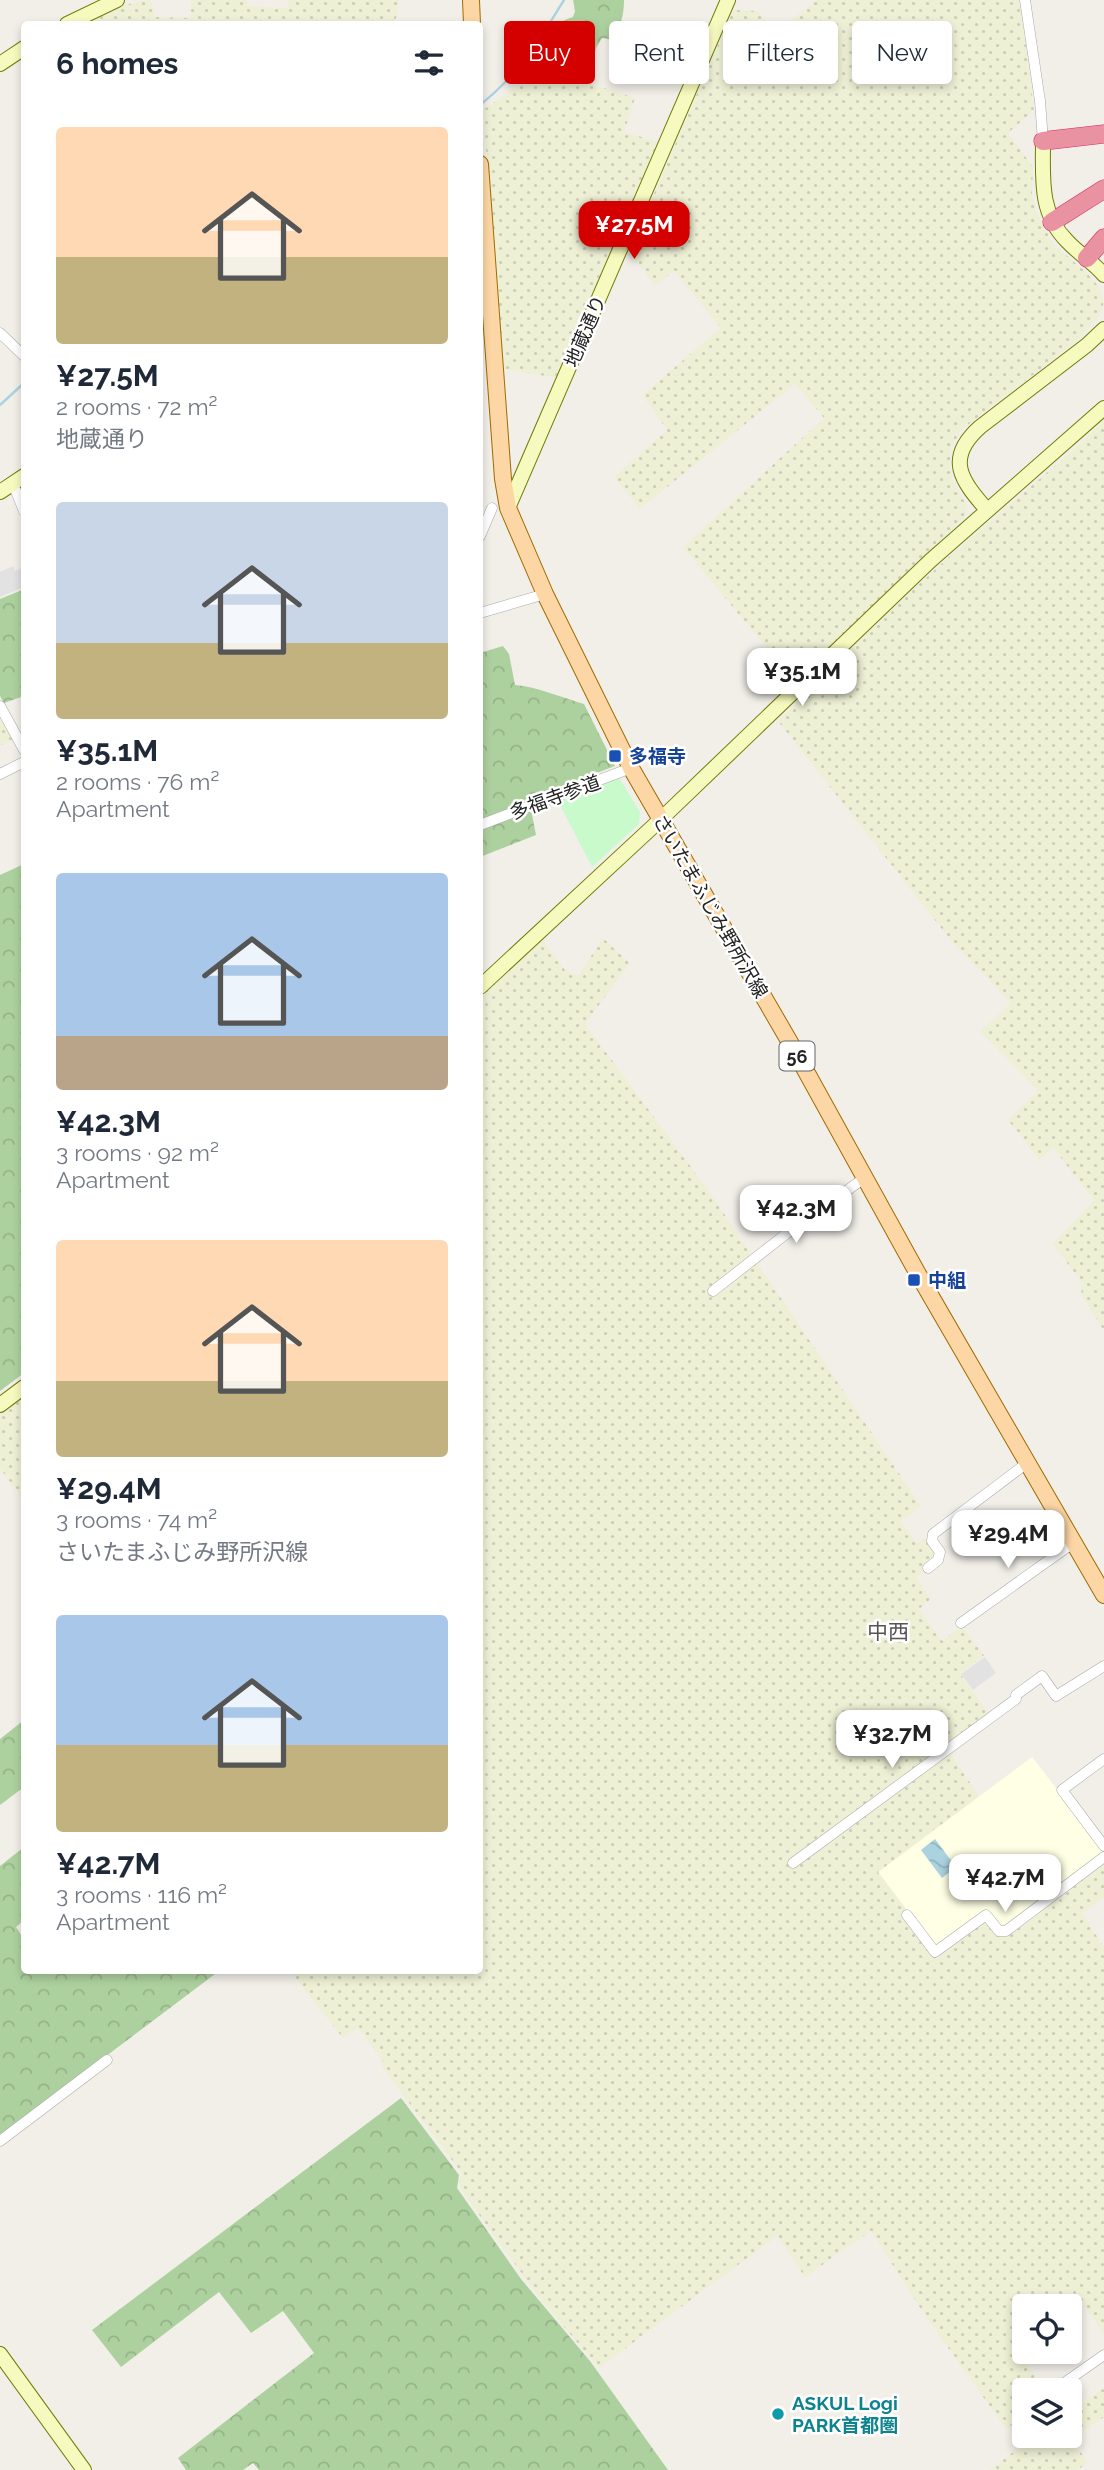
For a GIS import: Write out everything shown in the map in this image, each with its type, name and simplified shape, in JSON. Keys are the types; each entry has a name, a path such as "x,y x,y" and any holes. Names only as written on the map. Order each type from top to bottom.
{"highway":[{"path":"1044,141 1104,134"},
{"path":"1052,222 1104,189"},
{"path":"1087,258 1104,238"}],"main road":[{"path":"471,0 472,21"},
{"name":"さいたまふじみ野所沢線","path":"483,207 497,406 500,508 631,768 792,1046 863,1178 1104,1595"}],"street":[{"path":"72,21 117,0"},
{"name":"地蔵通り","path":"500,508 729,0"},
{"path":"1026,0 1044,141 1043,194 1052,222 1066,241 1104,275"},
{"path":"0,64 21,50"},
{"path":"987,510 965,485 960,475 960,455 968,440 979,427 1087,345 1104,329"},
{"path":"0,334 21,353"},
{"path":"483,984 660,820 930,561 1104,408"},
{"path":"0,492 19,480"},
{"path":"483,506 500,508 483,532"},
{"path":"483,613 545,594"},
{"path":"0,706 21,744"},
{"path":"0,774 21,764"},
{"name":"多福寺参道","path":"483,824 631,768"},
{"path":"713,1291 863,1178"},
{"path":"0,1405 21,1389"},
{"path":"928,1568 938,1560 940,1552 932,1541 933,1534 1027,1464"},
{"path":"961,1623 1073,1543"},
{"path":"793,1863 1016,1699 1016,1695 1042,1676 1056,1696 1104,1665"},
{"path":"1104,1759 1062,1790 1104,1846"},
{"path":"907,1915 935,1952 986,1915 999,1931 1006,1931 1104,1857"},
{"path":"0,2141 107,2060"},
{"path":"0,2354 84,2470"},
{"path":"1071,2378 1104,2355"}],"shaded area":[{"path":"151,0 155,17 191,18 191,0 247,0 247,6 287,8 288,0 399,0 396,21 87,21 112,8"},
{"path":"817,0 1020,0 1034,110 1008,133 1033,167 1032,193 1037,213 1053,244 1086,272 1099,287 1104,302 1100,315 1077,341 961,430 952,446 950,464 952,479 968,508 965,517 795,682 683,547 824,418 795,384 640,509 614,477 667,430 642,395 721,328 674,271 655,286 629,252 701,84 709,84 709,66 723,33 723,84 838,84 838,21 789,21"},
{"path":"733,10 758,11 766,21 728,21"},
{"path":"517,84 592,84 635,98 624,132 659,142 557,378 503,369 483,110"},
{"path":"1104,420 1104,1331 1082,1296 1080,1280 1053,1244 1094,1200 1053,1148 1039,1160 1008,1120 1038,1091 980,1031 1011,1003 953,943 778,721 899,602"},
{"path":"13,566 15,571 21,568 21,588 0,597 0,572"},
{"path":"2,718 14,739 0,746 0,719"},
{"path":"541,938 565,970 578,976 603,938 630,963 585,1024 708,1190 921,1506 901,1521 917,1544 926,1537 936,1553 935,1559 916,1578 931,1599 919,1609 942,1641 962,1626 984,1655 960,1674 989,1714 945,1746 979,1796 878,1872 909,1913 935,1956 985,1919 998,1936 1104,1863 1104,1897 1082,1914 1104,1947 1104,2334 1082,2306 1082,2294 1012,2294 1012,2364 1027,2364 1037,2378 1012,2378 1012,2425 1006,2429 924,2314 871,2231 805,2277 777,2236 599,2368 542,2301 489,2229 459,2186 461,2172 382,2067 383,2062 358,2028 343,2038 292,1974 483,1974 483,993"},
{"path":"21,1396 21,1497 0,1468 0,1411"},
{"path":"985,1657 996,1673 973,1690 961,1674"},
{"path":"1032,1757 1102,1847 1102,1856 1004,1928 934,1946 878,1872"},
{"path":"1104,2388 1104,2417 1082,2432 1082,2404"},
{"path":"1018,2448 1078,2448 1088,2463 1077,2470 990,2470"}],"green space":[{"path":"573,0 624,0 620,21 609,21 609,39 602,38 595,52 595,21 563,21 573,17"},
{"path":"21,590 21,697 4,703 0,696 0,599"},
{"path":"503,646 509,654 515,685 584,704 615,766 529,799 536,835 483,856 483,652"},
{"path":"619,778 640,812 639,824 592,867 558,801"},
{"path":"21,865 21,1375 0,1391 0,875"},
{"path":"21,1722 21,1789 0,1805 0,1739"},
{"path":"21,1849 21,1923 16,1927 21,1934 21,1974 215,1974 0,2136 0,1866"},
{"path":"401,2098 459,2175 457,2188 521,2279 590,2361 668,2470 259,2470 253,2463 243,2470 186,2470 178,2458 314,2353 283,2311 251,2333 219,2292 121,2367 92,2330"}],"water":[{"path":"935,1839 956,1867 942,1878 921,1850"}],"waterway":[{"path":"483,103 518,69 564,0"},
{"path":"0,405 21,386"}],"place":[{"name":"多福寺","path":"615,756"},
{"name":"中組","path":"914,1280"},
{"name":"ASKUL Logi PARK首都圏","path":"778,2414"}],"district":[{"name":"中西","path":"888,1631"}]}
